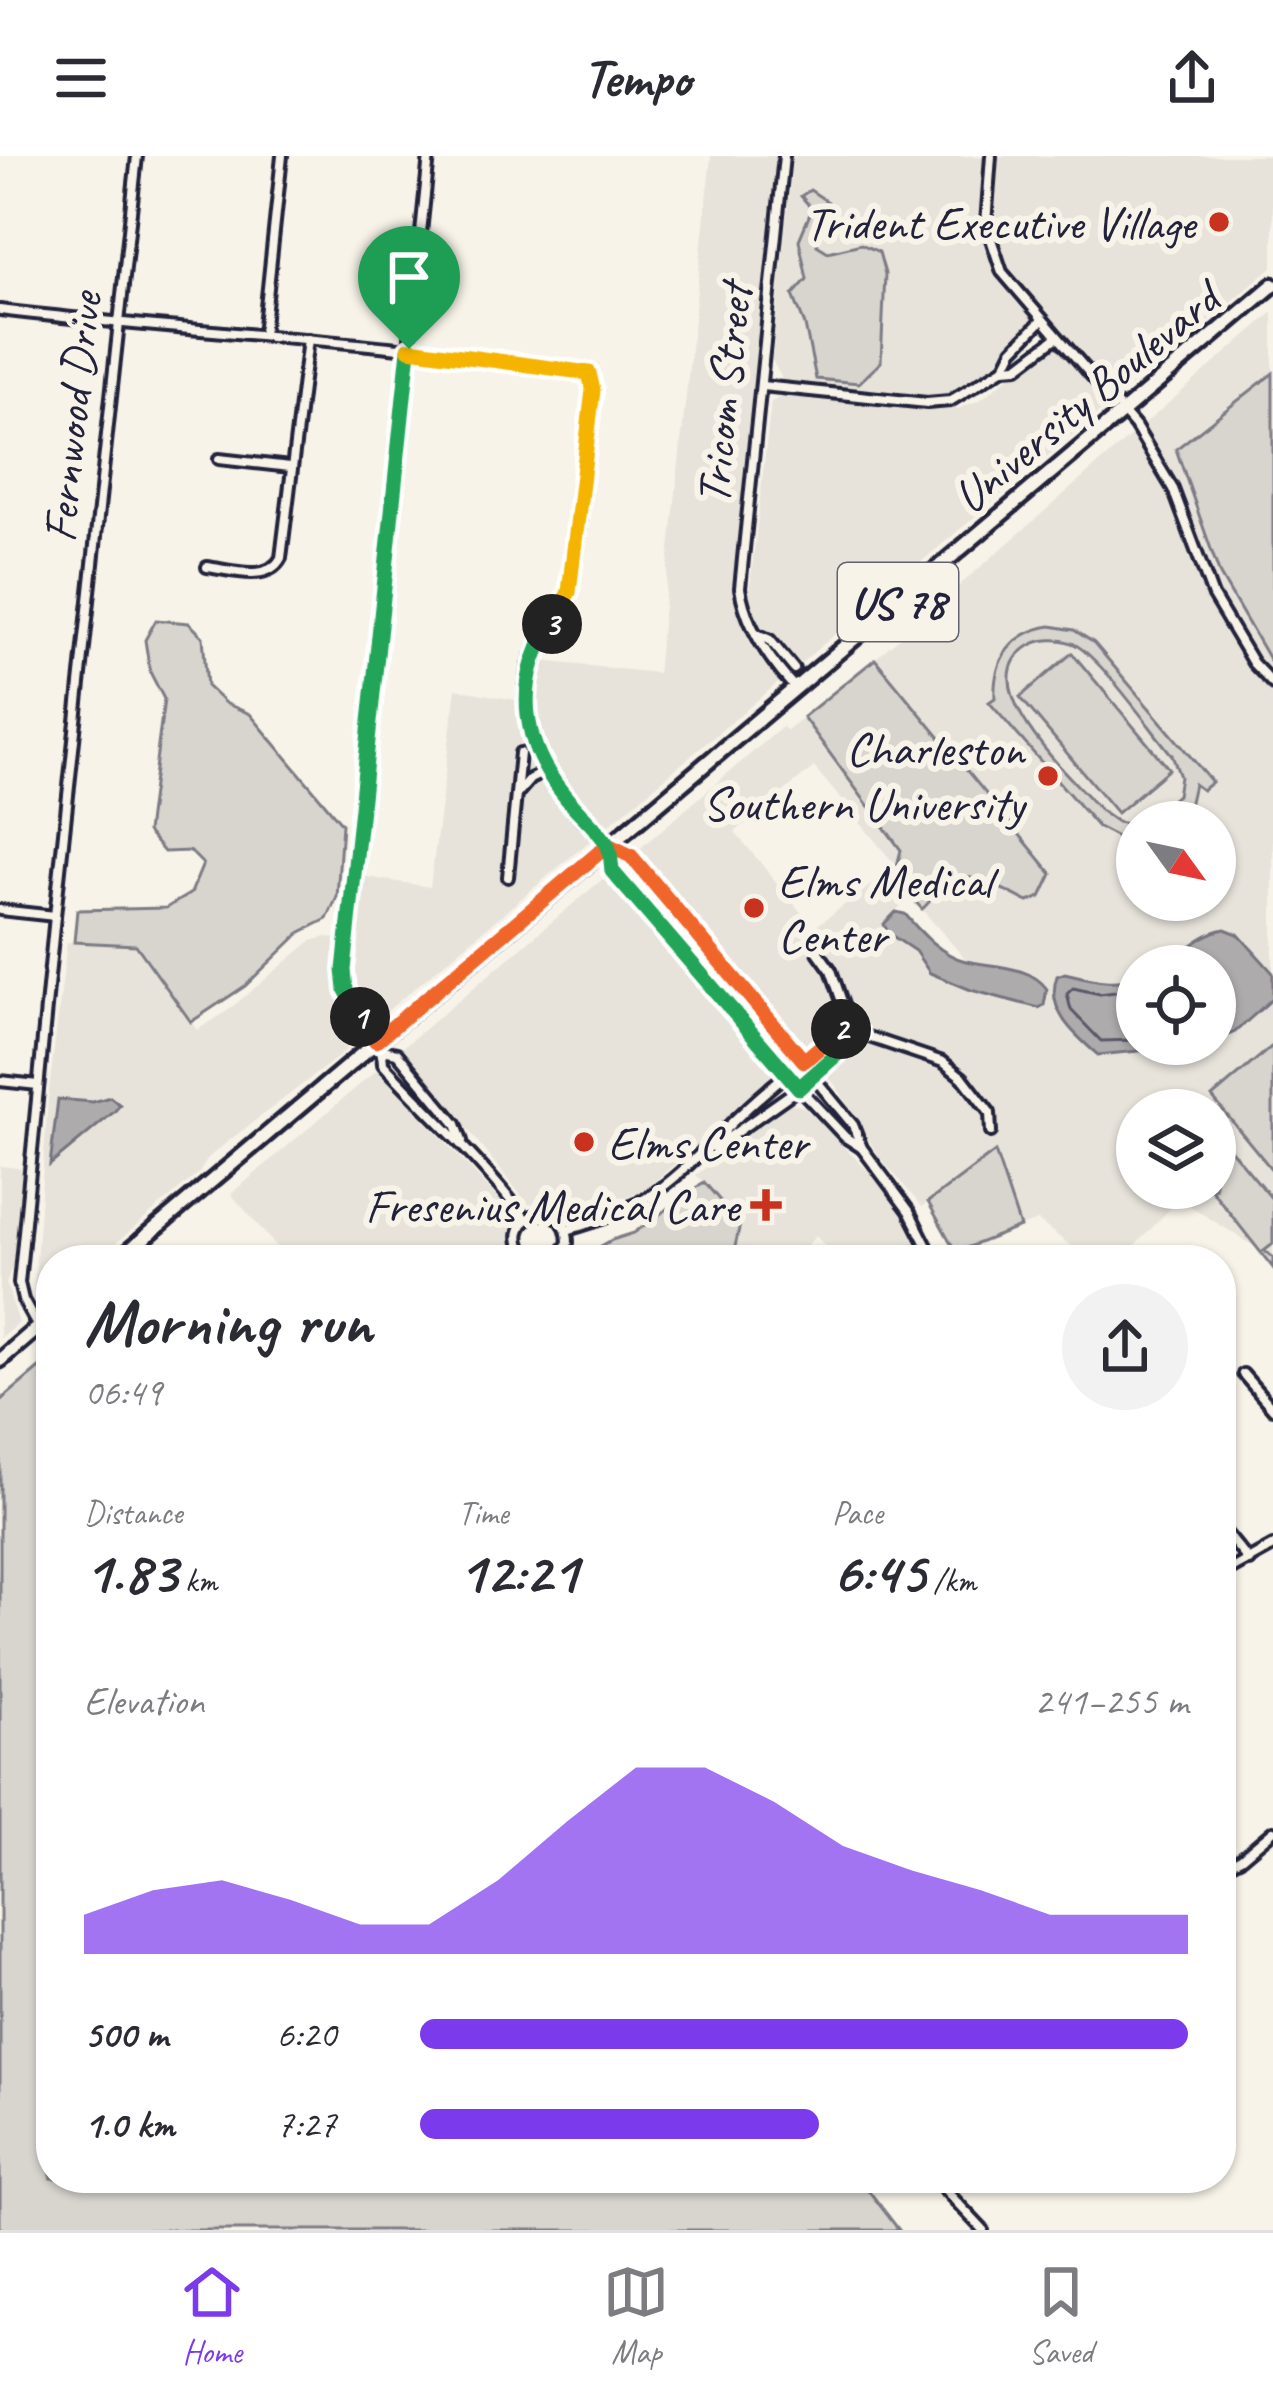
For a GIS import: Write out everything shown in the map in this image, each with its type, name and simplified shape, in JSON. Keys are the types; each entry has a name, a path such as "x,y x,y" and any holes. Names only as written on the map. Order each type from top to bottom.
{"main road":[{"name":"University Boulevard","path":"136,1245 380,1046 608,845 1273,285"},
{"path":"0,1360 36,1336"}],"street":[{"name":"Fernwood Drive","path":"36,1318 23,1300 20,1283 137,156"},
{"path":"263,335 282,156"},
{"path":"429,156 344,970 349,998 380,1046 383,1064 447,1133 463,1142"},
{"name":"Tricom Street","path":"784,156 740,588 744,608 767,655 796,688"},
{"path":"991,156 988,237 1002,272 1124,412 1173,489 1213,596 1253,663 1273,684"},
{"path":"0,310 117,325 409,349 589,373 593,390 569,592 530,665 529,722 547,771 608,845 631,856 804,1061 853,1124 862,1148 909,1211 926,1245"},
{"path":"1004,368 1013,350 1042,320"},
{"path":"762,386 926,403 950,401 1004,368 1018,367 1056,338"},
{"path":"206,567 266,573 275,568 283,548 308,339"},
{"path":"219,459 290,466"},
{"name":"Tricom Street","path":"759,635 770,640 794,669"},
{"path":"508,877 520,753"},
{"path":"515,796 530,779 547,771"},
{"path":"608,845 612,871 799,1088 845,1137 862,1148"},
{"path":"0,910 55,916"},
{"path":"818,952 831,970 849,1022 860,1034 943,1062 990,1113 991,1132"},
{"path":"703,1155 740,1114 849,1022"},
{"path":"567,1230 632,1209 663,1190 703,1155 799,1088 860,1034"},
{"path":"380,1046 397,1053 526,1220"},
{"path":"0,1081 38,1085"},
{"path":"526,1220 548,1213 562,1221 567,1230 566,1245"},
{"path":"520,1245 526,1220"},
{"path":"1243,1374 1273,1409"},
{"path":"1236,1545 1249,1561"},
{"path":"1236,1568 1273,1546"},
{"path":"1236,1860 1273,1831"},
{"path":"948,2193 983,2230"}],"shaded area":[{"path":"711,156 784,156 740,588 746,611 752,606 749,595 771,402 788,393 957,409 980,400 1056,338 1043,321 1013,350 1004,368 950,401 926,403 781,388 772,360 793,156 1273,156 1273,266 794,669 770,641 757,634 785,677 355,1038 342,1054 207,1159 200,1172 114,1245 37,1245 67,942 136,945 197,1030 226,1012 311,941 346,939 354,875 430,887 456,689 527,702 531,660 657,673"},
{"path":"810,190 828,202 817,245 828,252 861,244 879,252 885,274 881,362 859,383 816,379 805,325 793,295 807,279 799,240 812,209 801,196"},
{"name":"Charleston Southern University","path":"1273,312 1273,1268 1255,1247 1195,1209 1236,1209 1236,1089 1116,1089 1116,1209 1170,1209 1136,1245 1070,1245 1038,1221 1020,1227 995,1153 922,1207 878,1155 837,1087 804,1061 631,856 782,727 787,730 875,659","holes":["814,767 893,868 814,928 735,832","910,896 997,995 930,973 915,951 884,924"]},
{"path":"1273,373 1273,666 1220,575 1176,449"},
{"path":"156,620 189,623 203,637 207,686 225,703 250,714 342,824 337,897 327,919 301,932 245,986 191,1022 136,945 74,942 77,910 166,908 191,893 203,864 190,851 164,852 147,832 164,699 150,672 145,640"},
{"path":"1037,629 1074,630 1094,643 1212,782 1202,790 1194,784 1190,801 1170,801 1177,795 1180,777 1172,755 1111,678 1074,644 1040,641 1013,663 1010,684 1017,707 1050,755 1116,821 1116,836 1098,827 989,702 995,698 997,671 1008,650"},
{"path":"1072,653 1169,769 1131,801 1116,801 1116,812 1020,697"},
{"path":"875,659 1052,874 1041,897 1028,902 960,877 941,886 922,909 894,878 901,850 803,717"},
{"path":"605,877 773,1071 712,1133 643,1191 570,1216 553,1207 528,1204 402,1048"},
{"path":"1273,1049 1273,1171 1236,1126 1236,1089 1221,1089"},
{"path":"378,1069 512,1214 514,1245 275,1245 231,1194"},
{"path":"789,1103 804,1107 871,1174 908,1219 921,1245 824,1245 816,1236 807,1245 728,1245 704,1182 696,1175"},
{"path":"995,1152 1020,1227 974,1245 952,1245 928,1202"},
{"path":"1236,1156 1273,1200 1273,1244 1264,1251 1273,1257 1273,1268 1227,1209 1236,1209"},
{"path":"0,1166 27,1169 15,1259 6,1283 19,1323 0,1338"},
{"path":"704,1182 740,1224 735,1245 603,1245 634,1233"},
{"path":"36,1371 36,2193 871,2193 899,2230 0,2230 0,1401"}],"water":[{"path":"896,912 905,914 948,954 1031,975 1047,989 1044,1005 1039,1008 971,990 930,973 915,951 888,933 884,924"},
{"path":"1216,931 1238,934 1273,973 1273,998 1236,1031 1236,945 1192,945"},
{"path":"1065,973 1116,981 1116,1053 1098,1055 1072,1030 1055,1000 1057,976"},
{"path":"110,1097 120,1105 114,1112 50,1165 58,1099 93,1102"}],"place":[{"name":"Trident Executive Village","path":"1219,222"},
{"name":"Charleston Southern University","path":"1048,776"},
{"name":"Elms Medical Center","path":"754,908"},
{"name":"Elms Center","path":"584,1142"},
{"name":"Fresenius Medical Care","path":"766,1205"}],"route":[{"path":"409,349 344,970 349,998 376,1041 608,845 631,856 804,1061 849,1022 860,1034 799,1088 612,871 608,845 552,781 535,746 527,708 530,665 569,592 593,390 589,373 409,349"}]}
